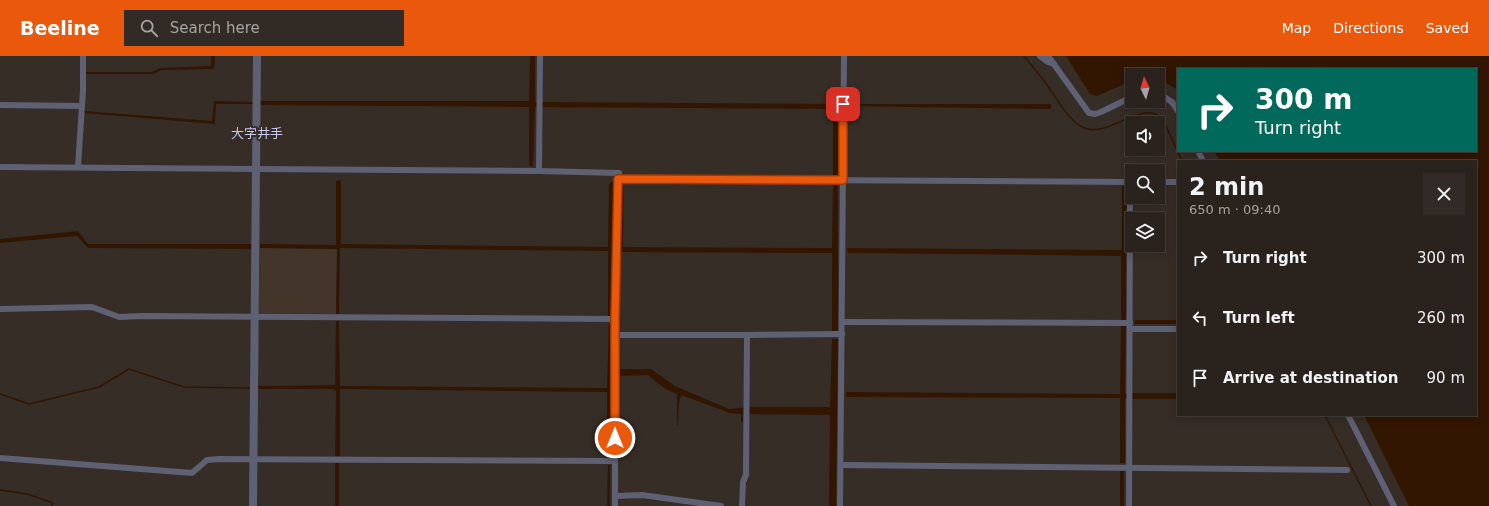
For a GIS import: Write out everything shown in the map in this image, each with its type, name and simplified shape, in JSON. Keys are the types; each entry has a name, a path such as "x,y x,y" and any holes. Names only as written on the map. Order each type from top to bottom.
{"street":[{"path":"78,168 82,106 83,56"},
{"path":"253,506 257,56"},
{"path":"539,171 540,56"},
{"path":"840,506 842,394 837,334 842,322 842,251 838,180 843,106 844,56"},
{"path":"1040,56 1048,62 1054,64"},
{"path":"1048,56 1089,113 1095,114 1101,112 1125,100"},
{"path":"1165,98 1172,102 1177,110"},
{"path":"0,105 82,106"},
{"path":"0,167 539,171 619,173 615,319 614,506"},
{"path":"618,179 1125,182"},
{"path":"1165,182 1177,182"},
{"path":"1129,506 1128,323 1131,204"},
{"path":"0,309 92,307 119,317 255,316 615,319"},
{"path":"842,322 1128,323 1177,329"},
{"path":"615,335 837,334"},
{"path":"742,506 743,482 746,475 746,335"},
{"path":"1349,416 1394,506"},
{"path":"0,458 192,473 207,460 615,461"},
{"path":"841,465 1347,470"},
{"path":"615,496 642,495 721,506"}],"shaded area":[{"path":"211,56 215,56 214,69 161,70 154,74 83,74 84,72 152,72 160,68 211,66"},
{"path":"530,56 535,56 535,102 839,105 1051,104 1051,109 839,106 838,178 833,178 833,109 535,107 533,166 529,166 529,107 260,105 260,101 529,101"},
{"path":"1066,56 1489,56 1489,506 1409,506 1364,416 1477,416 1477,160 1219,160 1215,152 1477,152 1477,68 1177,68 1177,89 1165,82 1165,68 1125,68 1125,84 1097,96 1090,94"},
{"path":"214,101 254,102 254,104 216,104 215,124 84,113 84,111 212,121"},
{"path":"341,180 341,244 608,247 609,184 611,182 614,183 612,317 608,316 608,251 340,248 339,314 336,314 337,249 260,248 260,244 336,245 336,181"},
{"path":"833,182 838,182 838,331 832,331 832,253 620,252 620,247 832,248"},
{"path":"1125,185 1125,204 1127,204 1127,212 1125,212 1126,321 1121,321 1121,256 848,253 847,248 1122,250 1122,186"},
{"path":"78,231 88,244 252,244 252,249 88,248 77,236 0,243 0,239"},
{"path":"260,248 337,249 336,314 259,313"},
{"path":"1135,320 1177,320 1177,324 1135,324"},
{"path":"336,321 339,321 340,386 607,388 609,323 612,323 611,459 607,458 607,392 340,389 340,456 335,456 336,391 333,389 259,389 258,386 335,385"},
{"path":"1121,326 1126,326 1125,393 1128,393 1128,398 1125,399 1125,463 1120,463 1120,398 846,397 846,392 1120,394"},
{"path":"832,339 838,339 836,506 829,506 829,415 748,414 743,415 743,421 741,422 741,414 730,413 681,395 677,425 677,394 662,386 648,375 617,376 617,369 651,369 675,386 729,409 749,407 829,407"},
{"path":"1131,393 1177,393 1177,399 1131,399"},
{"path":"335,463 339,463 339,506 335,506"},
{"path":"608,465 610,465 610,506 607,506"},
{"path":"1120,471 1124,471 1124,506 1120,506"}],"waterway":[{"path":"1024,56 1067,114 1077,124 1092,130 1102,129 1143,113 1152,113 1160,117 1177,150"},
{"path":"1178,152 1182,160"},
{"path":"622,247 623,183"},
{"path":"0,394 29,404 99,387 129,369 184,387 249,388"},
{"path":"1326,416 1371,506"},
{"path":"0,490 27,494 53,503 52,506"}],"district":[{"name":"大字井手","path":"257,133"}],"route":[{"path":"615,438 615,319 618,179 843,180 843,104"}]}
